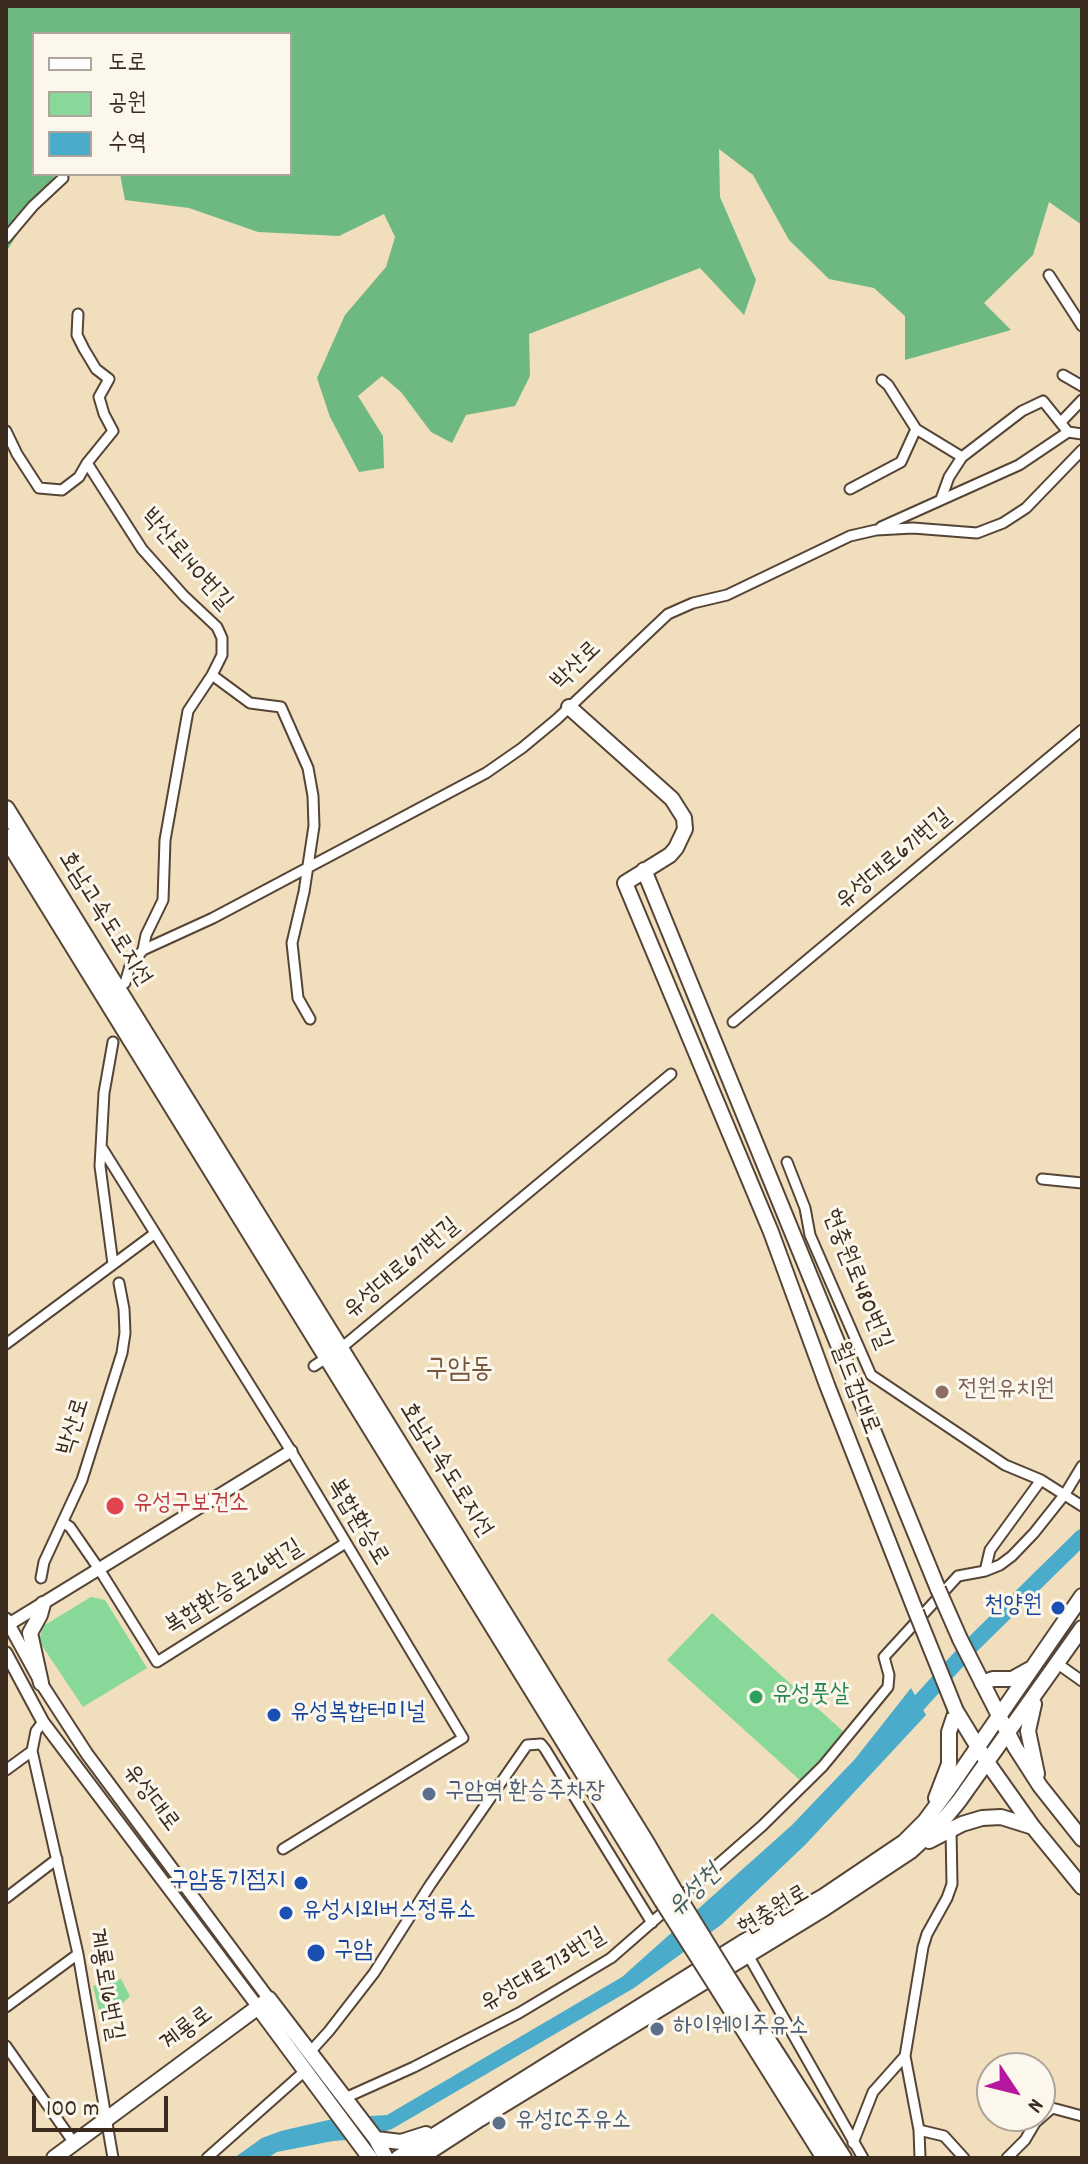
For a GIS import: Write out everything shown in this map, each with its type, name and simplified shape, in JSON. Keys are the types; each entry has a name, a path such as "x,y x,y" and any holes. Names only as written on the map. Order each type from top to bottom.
{"highway":[{"name":"호남고속도로지선","path":"6,809 646,1843 669,1897"},
{"name":"호남고속도로지선","path":"6,837 725,1986 825,2158"},
{"name":"호남고속도로지선","path":"725,1986 843,2158"}],"main road":[{"path":"569,707 679,807 685,829 676,848 644,870"},
{"name":"월드컵대로","path":"1082,1839 1040,1786 1007,1734 938,1589 644,870 625,883 771,1232 827,1385 956,1711 977,1747 1033,1827 1082,1887"},
{"name":"현충원로","path":"475,2110 745,1941 856,1876 904,1842 925,1821 1082,1596"},
{"path":"41,1683 30,1633 43,1604"},
{"name":"현충원로","path":"420,2158 825,1908 911,1851 940,1824 1082,1628"},
{"path":"982,1683 993,1679 1012,1679 1035,1666"},
{"path":"1040,1786 1028,1731 1034,1703 1045,1683"},
{"path":"925,1821 949,1764 949,1732 956,1711"},
{"path":"911,1851 951,1829 992,1816 1033,1827"},
{"path":"264,2003 306,2070 341,2102"},
{"name":"유성대로","path":"264,2003 310,2052 369,2148 386,2158"},
{"name":"계룡로","path":"54,2158 264,2003"},
{"path":"369,2148 401,2142 475,2110"},
{"path":"398,2158 475,2110"}],"street":[{"path":"6,238 33,206 63,178"},
{"path":"1049,275 1082,326"},
{"path":"6,431 39,488 62,490 79,477 113,431 99,397 109,379 96,369 77,335 78,314"},
{"path":"1063,375 1082,386"},
{"path":"882,380 916,429 962,457"},
{"path":"1061,422 1082,400"},
{"path":"941,499 949,477 962,457 1012,418 1043,401 1068,432"},
{"path":"850,489 901,462 916,429"},
{"path":"876,530 1019,465 1068,432 1082,434"},
{"name":"박산로","path":"143,950 308,869 486,773 522,748 569,707 668,614 693,603 727,595 836,542 876,530 913,528 977,533 1003,523 1026,508 1082,450"},
{"name":"박산로140번길","path":"87,463 142,549 217,627 222,638 222,655 188,711 165,840 163,900 146,935 143,950"},
{"path":"212,675 250,703 281,707 308,768 314,826 292,943 298,998 310,1019"},
{"name":"유성대로671번길","path":"733,1022 1082,730"},
{"path":"125,983 130,966 143,950"},
{"path":"113,1042 104,1093 100,1166 113,1264"},
{"name":"유성대로671번길","path":"346,1344 671,1074"},
{"name":"복합환승로","path":"102,1148 291,1451 463,1738 283,1849"},
{"name":"현충원로480번길","path":"787,1162 805,1208 810,1235 871,1375 1005,1465 1041,1480 1082,1506"},
{"path":"1042,1179 1082,1183"},
{"path":"6,1344 154,1234"},
{"name":"박산로","path":"41,1578 44,1562 82,1480 122,1353 124,1309 119,1283"},
{"path":"9,1623 291,1451"},
{"name":"유성대로713번길","path":"341,2102 519,2013 611,1958 652,1923 762,1826 823,1766 888,1687 889,1675 884,1657 958,1576 985,1571 1012,1556 1067,1496 1082,1466"},
{"path":"985,1571 990,1550 1041,1480"},
{"path":"64,1523 99,1569"},
{"name":"복합환승로26번길","path":"99,1569 157,1662 344,1544"},
{"name":"유성대로","path":"9,1623 41,1683 87,1754 264,2003"},
{"name":"유성대로","path":"6,1653 43,1722 264,2003"},
{"path":"1058,1664 1082,1681"},
{"path":"6,1770 32,1751 36,1731 43,1722"},
{"path":"310,2052 374,1973 430,1885 527,1745 541,1744 545,1749 652,1923"},
{"name":"계룡로16번길","path":"32,1751 78,1954 106,2119"},
{"path":"920,2158 919,2130 905,2056 923,1947 952,1884 951,1829"},
{"path":"6,1898 57,1859"},
{"path":"6,2007 78,1954"},
{"path":"748,1955 863,2158"},
{"path":"6,2046 74,2143"},
{"path":"853,2143 873,2092 905,2056"},
{"path":"207,2158 306,2070"},
{"path":"1007,2158 1025,2140 1035,2123 1052,2108 1082,2116"},
{"path":"106,2119 113,2158"},
{"path":"919,2130 944,2136 964,2158"}],"green space":[{"path":"6,6 1082,6 1082,225 1049,202 1033,255 984,303 1011,330 905,360 905,316 874,288 829,279 789,240 753,175 719,149 720,197 756,280 744,315 700,268 529,334 530,376 515,406 466,415 452,443 431,432 401,392 382,376 358,396 383,436 384,468 359,472 330,417 317,378 345,315 386,267 395,237 384,214 339,236 258,232 189,208 125,200 120,176 292,176 292,32 32,32 32,176 55,176 6,252"},
{"path":"91,1597 105,1600 147,1668 83,1707 39,1641 43,1626"},
{"name":"유성풋살","path":"712,1613 845,1733 802,1782 667,1660"},
{"path":"121,1979 130,1996 102,2024 93,1986"}],"water":[{"path":"911,1688 926,1715 806,1844 721,1925 634,1988 392,2129 359,2139 277,2152 267,2158 234,2158 262,2138 281,2131 337,2118 387,2115 622,1977 792,1825 855,1759"}],"waterway":[{"name":"유성천","path":"907,1716 971,1646 1082,1537"}],"place":[{"name":"전원유치원","path":"942,1392"},
{"name":"유성구보건소","path":"115,1506"},
{"name":"천양원","path":"1058,1608"},
{"name":"유성풋살","path":"756,1697"},
{"name":"유성복합터미널","path":"274,1715"},
{"name":"구암역 환승주차장","path":"429,1794"},
{"name":"구암동기점지","path":"301,1883"},
{"name":"유성시외버스정류소","path":"286,1913"},
{"name":"구암","path":"316,1953"},
{"name":"하이웨이주유소","path":"657,2029"},
{"name":"유성IC주유소","path":"499,2123"}],"district":[{"name":"구암동","path":"459,1372"}]}
